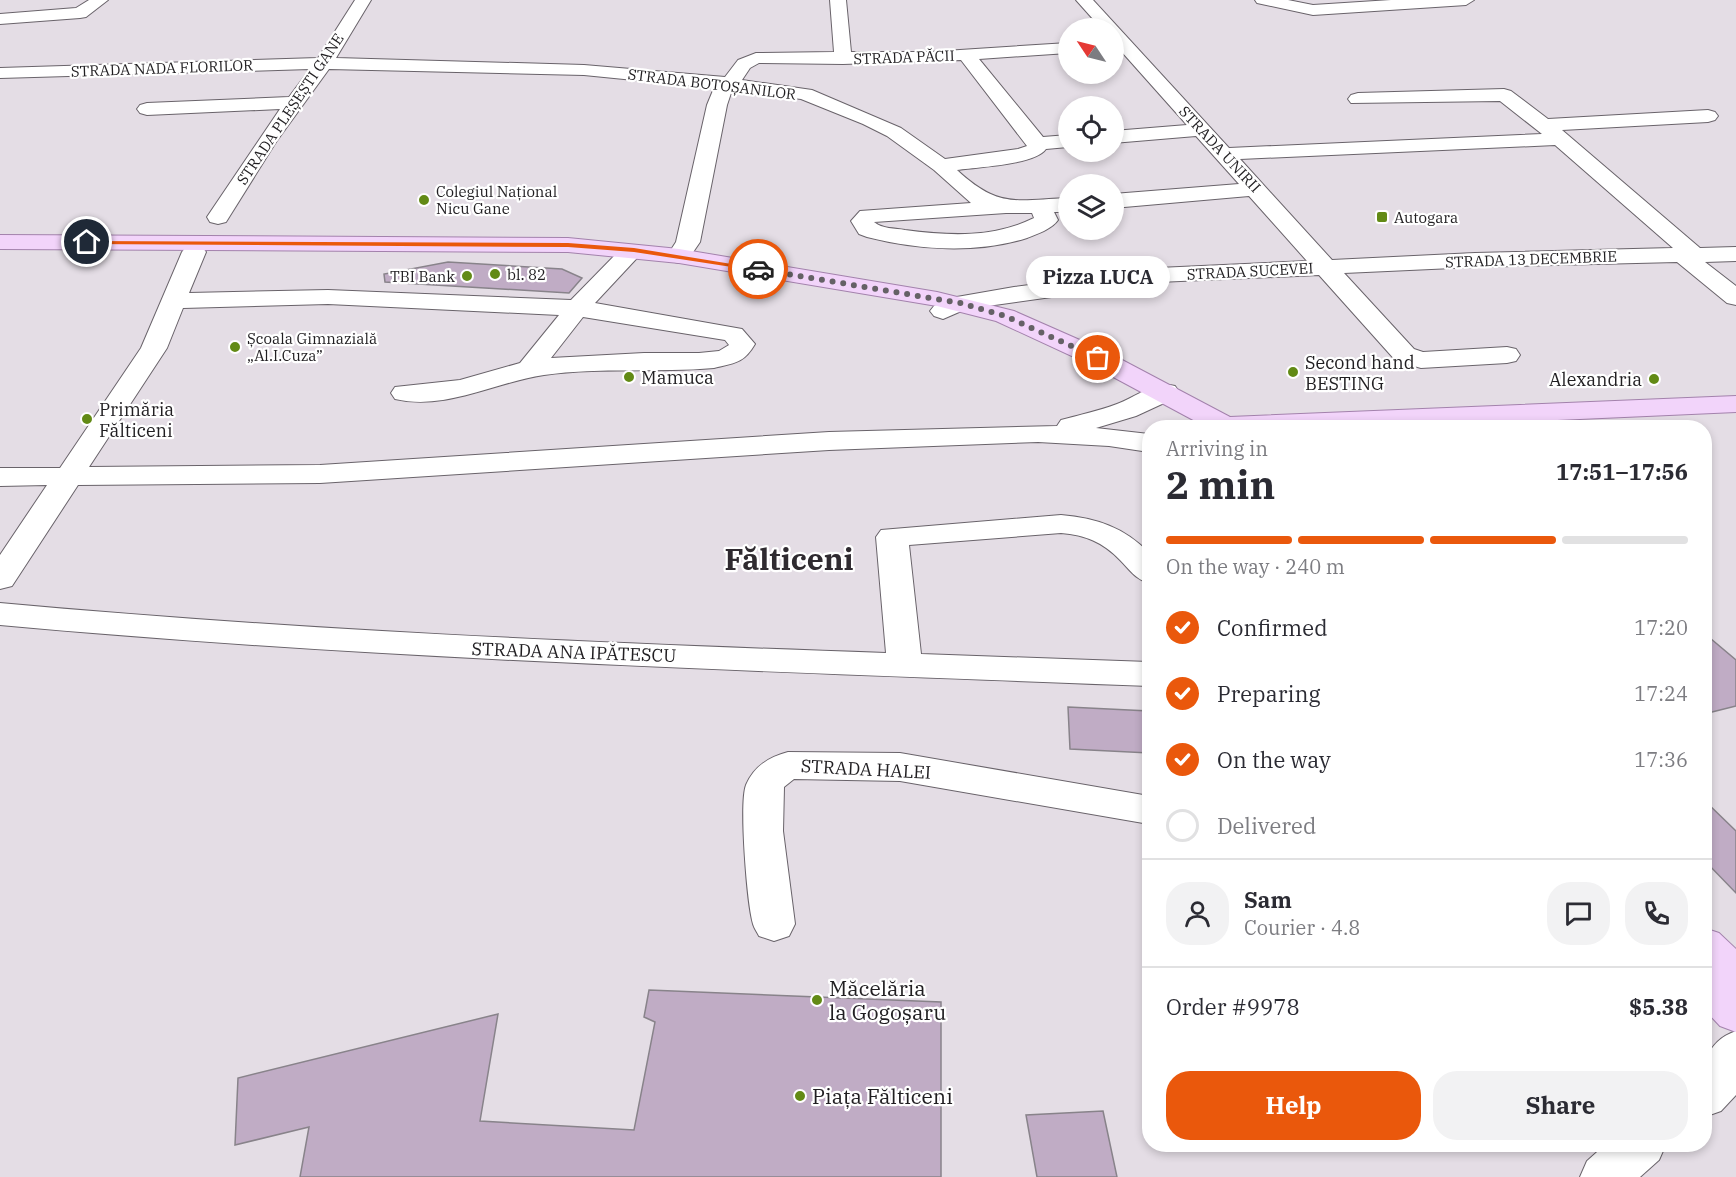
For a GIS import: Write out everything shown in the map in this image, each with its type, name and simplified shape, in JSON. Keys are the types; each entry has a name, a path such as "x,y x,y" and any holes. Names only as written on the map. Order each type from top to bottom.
{"main road":[{"name":"STRADA SUCEVEI","path":"0,242 194,252 564,254 625,258 951,307"},
{"name":"STRADA SUCEVEI","path":"0,253 82,248 568,245 679,256 951,307"},
{"path":"951,307 1033,339 1159,395 1205,420"},
{"path":"1358,420 1736,404"},
{"path":"1712,953 1736,977"},
{"path":"1712,988 1736,1013"}],"street":[{"path":"0,32 8,19 80,13 100,0"},
{"name":"STRADA PLEȘEȘTI GANE","path":"218,217 324,63 363,0"},
{"name":"STRADA PĂCII","path":"838,0 843,59"},
{"path":"1084,0 1101,18"},
{"path":"1263,0 1313,10 1466,0"},
{"name":"STRADA UNIRII","path":"1124,48 1408,357 1421,360 1507,356"},
{"name":"STRADA PĂCII","path":"727,84 744,64 756,58 843,59 966,55 1058,49"},
{"name":"STRADA PĂCII","path":"966,55 1038,144"},
{"name":"STRADA NADA FLORILOR","path":"0,73 324,63"},
{"name":"STRADA BOTOȘANILOR","path":"324,63 584,70 805,94 829,102 894,132 941,166 981,200 1008,207 1058,206"},
{"path":"679,256 688,242 717,105 727,84"},
{"path":"1358,99 1504,95 1552,132 1736,298"},
{"path":"147,109 295,103"},
{"path":"1223,154 1552,132 1708,116"},
{"path":"1124,137 1201,130"},
{"path":"941,166 1022,155 1035,150 1038,144 1058,142"},
{"path":"1124,200 1256,189"},
{"path":"1008,207 868,216 862,221 867,229 875,232 949,243 1017,234 1047,220 1040,207"},
{"path":"0,579 71,476 154,348 194,252"},
{"name":"STRADA 13 DECEMBRIE","path":"1326,267 1736,254"},
{"path":"529,369 577,308 625,258"},
{"name":"STRADA SUCEVEI","path":"951,307 1048,288 1158,275 1326,267"},
{"path":"174,301 328,297 577,308 733,334 741,340 742,348 733,356 718,360 652,360 529,369 469,387 437,392 405,393"},
{"path":"1038,433 1096,420 1159,395"},
{"path":"0,477 320,474 829,441 1038,433 1142,441"},
{"path":"904,663 892,537 1061,524 1079,525 1104,531 1126,545 1142,564"},
{"name":"STRADA ANA IPĂTESCU","path":"0,614 131,628 308,641 1142,674"},
{"name":"STRADA HALEI","path":"774,924 763,817 764,789 773,773 788,765 900,767 1142,809"},
{"path":"1712,1089 1736,1051"},
{"path":"1605,1177 1633,1152"}],"building":[{"name":"bl. 82","path":"448,262 562,269 582,278 569,293 385,282 384,274"},
{"path":"1712,640 1736,660 1736,706 1712,712"},
{"path":"1068,707 1142,711 1142,753 1070,749"},
{"path":"1712,808 1736,831 1736,893 1712,868"},
{"path":"649,990 941,1002 941,1177 300,1177 309,1127 235,1145 238,1078 498,1014 480,1121 634,1130 655,1022 644,1017"},
{"path":"1103,1111 1117,1177 1037,1177 1026,1115"}],"way so far":[{"path":"758,269 960,303 1005,316 1098,358"}],"place":[{"name":"Colegiul Național Nicu Gane","path":"424,200"},
{"name":"Autogara","path":"1382,217"},
{"name":"bl. 82","path":"495,274"},
{"name":"TBI Bank","path":"467,276"},
{"name":"Școala Gimnazială „Al.I.Cuza”","path":"235,347"},
{"name":"Pizza LUCA","path":"1098,358"},
{"name":"Second hand BESTING","path":"1293,372"},
{"name":"Mamuca","path":"629,377"},
{"name":"Alexandria","path":"1654,379"},
{"name":"Primăria Fălticeni","path":"87,419"},
{"name":"Măcelăria la Gogoșaru","path":"817,1000"},
{"name":"Piața Fălticeni","path":"800,1096"}],"district":[{"name":"Fălticeni","path":"789,558"}],"route":[{"path":"87,242 568,245 634,250 758,269"}]}
